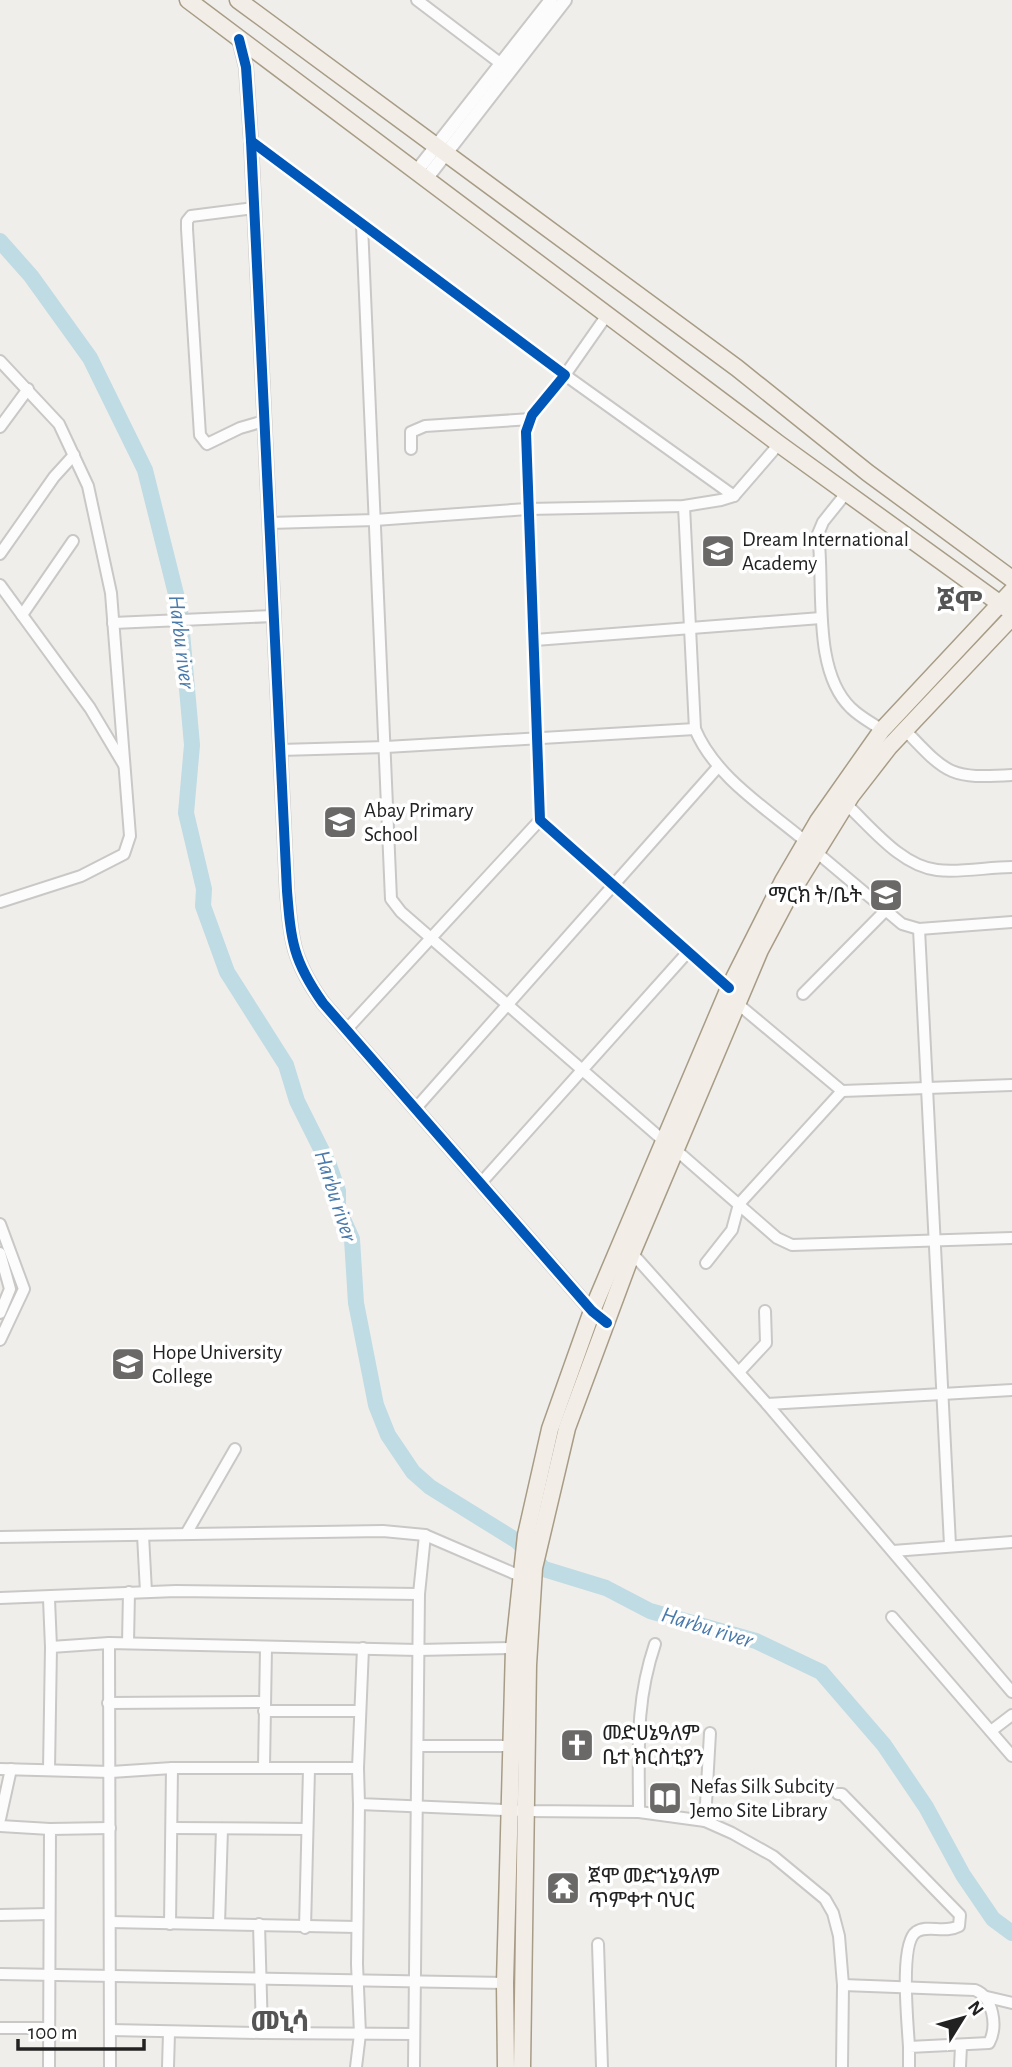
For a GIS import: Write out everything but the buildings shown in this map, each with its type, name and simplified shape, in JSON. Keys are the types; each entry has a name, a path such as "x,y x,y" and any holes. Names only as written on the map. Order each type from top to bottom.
{"main road":[{"path":"188,0 779,444 1008,610"},
{"path":"238,0 737,369 868,473 1012,579"},
{"path":"973,585 985,617"},
{"path":"717,1037 738,1004 760,950 810,846 904,729 995,636 1008,610 1012,591"},
{"path":"531,1550 526,1535 550,1429 592,1311 671,1146 717,1037 729,988 752,938 882,730 985,617 1008,610"},
{"path":"995,636 1012,628"},
{"path":"522,2067 531,1550 567,1428 671,1146"},
{"path":"506,2067 508,1810 514,1648 530,1576"}],"street":[{"path":"417,0 500,63"},
{"path":"440,151 500,63 551,0"},
{"path":"421,176 565,0"},
{"path":"239,39 246,67 251,141 292,947 311,986 480,1184 592,1311 607,1323"},
{"path":"246,67 258,52"},
{"path":"251,141 565,375 734,496"},
{"path":"254,208 191,216 187,221 187,229 200,435 207,444 214,444 240,428 264,421"},
{"path":"362,225 391,900 401,912 777,1238 792,1245 1012,1238"},
{"path":"347,1028 540,820 526,432 531,419 607,315"},
{"path":"0,361 59,424 88,486 111,593 130,836 124,854 81,876 0,902"},
{"path":"0,427 28,389"},
{"path":"411,449 411,432 425,426 531,419"},
{"path":"269,523 375,520 527,509 684,506 734,496 779,444"},
{"path":"0,554 54,477 74,455"},
{"path":"847,492 820,528 824,648 842,697 850,707 882,730"},
{"path":"684,506 695,729 703,747 718,767 902,924 919,929 1012,922"},
{"path":"22,615 73,541"},
{"path":"0,585 90,708 126,768"},
{"path":"113,623 194,622 274,616"},
{"path":"535,640 821,618"},
{"path":"281,750 386,747 695,729"},
{"path":"904,729 937,764 951,773 964,777 1012,775"},
{"path":"416,1108 718,767"},
{"path":"846,804 890,845 928,868 941,871 1012,867"},
{"path":"540,820 729,988"},
{"path":"803,994 885,911"},
{"path":"919,929 950,1545"},
{"path":"480,1184 687,953"},
{"path":"738,1004 842,1091 1012,1085"},
{"path":"706,1263 732,1230 739,1204 842,1091"},
{"path":"0,1224 24,1289 0,1340"},
{"path":"0,1253 10,1280 10,1289 0,1313"},
{"path":"632,1253 767,1404 1011,1691"},
{"path":"738,1372 766,1343 765,1311"},
{"path":"767,1404 1012,1390"},
{"path":"186,1534 235,1449"},
{"path":"0,1537 383,1531 425,1535 530,1576"},
{"path":"143,1535 146,1592"},
{"path":"414,2067 419,1594 425,1535"},
{"path":"893,1551 1012,1542"},
{"path":"0,1598 49,1599 128,1592 419,1594"},
{"path":"128,1592 128,1643"},
{"path":"49,1599 49,1769"},
{"path":"892,1618 1012,1756"},
{"path":"109,1643 110,2067"},
{"path":"51,1647 128,1643 418,1650 514,1648"},
{"path":"639,1812 640,1701 643,1679 655,1644"},
{"path":"264,1767 266,1647"},
{"path":"356,2067 360,2034 357,1927 358,1769 363,1648"},
{"path":"108,1703 360,1712"},
{"path":"990,1731 1012,1715"},
{"path":"705,1821 710,1733"},
{"path":"418,1746 510,1746"},
{"path":"0,1819 5,1769 111,1772 172,1768 358,1769"},
{"path":"170,1924 172,1768"},
{"path":"305,1928 309,1769"},
{"path":"838,1794 842,1794 960,1915 959,1926 949,1931 917,1931 909,1940 906,1988 909,2067"},
{"path":"359,1804 526,1811 639,1812 705,1821 773,1856 825,1899 833,1913 839,1936 843,1986 842,2067"},
{"path":"0,1826 110,1828"},
{"path":"173,1828 307,1829"},
{"path":"49,2067 50,1829"},
{"path":"219,1924 222,1829"},
{"path":"0,1915 49,1914"},
{"path":"110,1922 357,1927"},
{"path":"259,1924 262,2033"},
{"path":"598,1944 602,2067"},
{"path":"0,1975 49,1973 110,1977 505,1983"},
{"path":"843,1986 975,1990 987,1997 1012,2003"},
{"path":"909,2047 989,2043 992,2038 992,2008 987,1997"},
{"path":"0,2028 48,2028"},
{"path":"110,2030 414,2035"},
{"path":"168,2067 169,2033"},
{"path":"960,2067 961,2046"}],"waterway":[{"name":"Harbu river","path":"0,241 31,276 90,358 145,470 180,610 192,745 186,813 204,889 203,906 227,972 286,1065 297,1101 329,1165 338,1191 338,1208 352,1239 356,1303 376,1405 388,1435 413,1472 430,1487 517,1541 544,1569 606,1588 650,1611 756,1641 821,1672 884,1745 926,1807 963,1875 993,1919 1012,1933"}],"cycle path":[{"path":"239,39 246,67 251,141 287,891 295,950 305,975 323,1003 592,1311 607,1323"},
{"path":"251,141 565,375 532,415 526,432 540,820 729,988"}],"place":[{"name":"Dream International Academy","path":"718,551"},
{"name":"Abay Primary School","path":"340,822"},
{"name":"ማርክ ት/ቤት","path":"886,895"},
{"name":"Hope University College","path":"128,1364"},
{"name":"መድሀኔዓለም ቤተ ክርስቲያን","path":"577,1745"},
{"name":"Nefas Silk Subcity Jemo Site Library","path":"665,1798"},
{"name":"ጀሞ መድኀኔዓለም ጥምቀተ ባህር","path":"563,1888"}],"district":[{"name":"ጀሞ","path":"960,603"},
{"name":"መኒሳ","path":"280,2023"}]}
